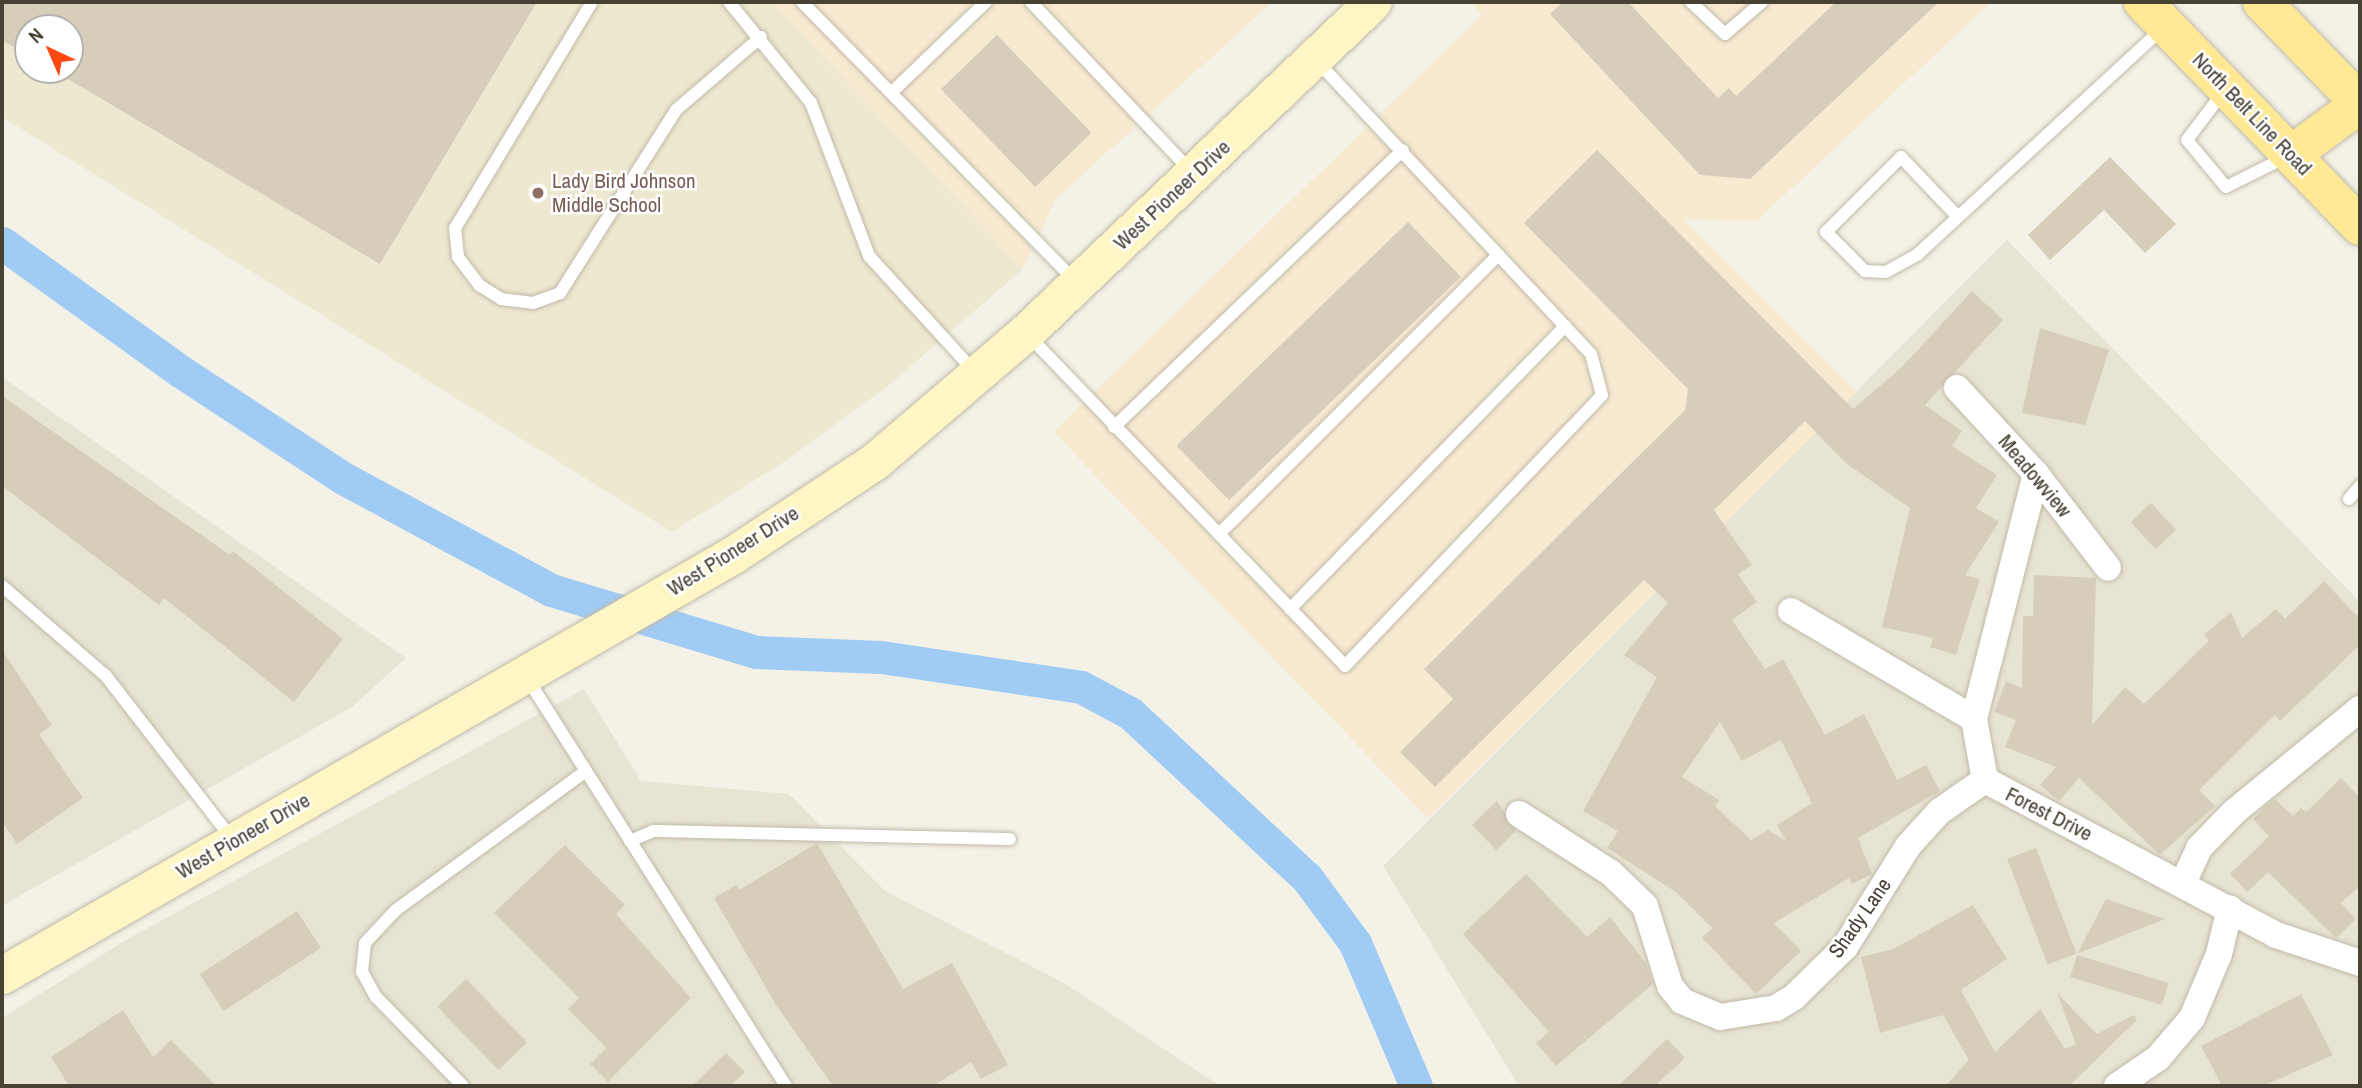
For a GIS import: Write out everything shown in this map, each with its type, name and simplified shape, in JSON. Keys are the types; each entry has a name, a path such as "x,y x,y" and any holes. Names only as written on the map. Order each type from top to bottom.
{"main road":[{"path":"2262,2 2360,104 2292,154"},
{"name":"West Pioneer Drive","path":"2,975 731,556 875,461 1077,284 1315,59 1368,3"},
{"name":"North Belt Line Road","path":"2155,14 2360,226"}],"street":[{"name":"Meadowview","path":"1957,388 2036,474 2108,568"},
{"path":"1791,611 1973,719 2036,474"},
{"path":"2183,883 2199,848 2234,812 2360,709"},
{"name":"Forest Drive","path":"1973,719 1985,780 2230,908 2276,935 2360,963"},
{"name":"Shady Lane","path":"1519,814 1611,873 1645,906 1670,986 1682,1002 1720,1017 1776,1008 1794,997 1845,947 1908,846 1940,811 1985,780"},
{"path":"2117,1086 2158,1058 2192,1018 2219,954 2230,908"}],"lane":[{"path":"592,2 455,228 458,257 479,285 501,299 533,303 561,293 676,110 761,37"},
{"path":"729,2 761,37 811,103 828,135 869,256 976,374"},
{"path":"802,2 1077,284"},
{"path":"891,93 986,2"},
{"path":"1031,2 1195,174"},
{"path":"1691,2 1725,34 1762,2"},
{"path":"1958,217 1901,157 1826,232 1865,271 1886,272 1918,254 1958,217 2155,14"},
{"path":"1025,332 1345,666 1602,395 1591,354 1315,59"},
{"path":"2226,88 2187,139 2226,187 2292,154"},
{"path":"1114,427 1403,150"},
{"path":"1219,534 1498,255"},
{"path":"1290,609 1565,326"},
{"path":"2349,499 2360,486"},
{"path":"2,586 106,677 234,842"},
{"path":"525,675 786,1086"},
{"path":"463,1086 376,997 362,972 365,943 396,910 586,771"},
{"path":"630,841 653,831 1010,839"}],"shaded area":[{"name":"Lady Bird Johnson Middle School","path":"2,2 772,2 1023,269 888,386 781,464 672,532 2,117"},
{"path":"772,2 1272,2 1055,200 1023,269"},
{"path":"1471,2 1991,2 1757,221 1683,219 1857,392 1428,818 1053,432 1482,15"},
{"path":"2007,240 2360,602 2360,1086 1519,1086 1383,866"},
{"path":"2,377 406,658 352,707 2,906"},
{"path":"584,689 641,781 789,794 885,891 1064,983 1220,1086 2,1086 2,1018 126,940"}],"building":[{"path":"2,2 537,2 380,264 77,84 84,84 84,14 14,14 14,47 2,40"},
{"path":"1563,2 1628,2 1718,98 1729,88 1736,96 1836,2 1939,2 1750,179 1700,175 1550,14"},
{"path":"997,35 1091,133 1035,187 941,89"},
{"path":"1597,150 1853,409 1901,368 1972,291 2003,320 1925,405 1962,431 1952,446 1997,475 1976,508 1999,522 1965,575 1980,579 1956,655 1930,647 1933,638 1882,627 1910,508 1847,464 1805,421 1714,510 1752,565 1738,574 1757,602 1732,620 1765,669 1783,659 1825,735 1864,714 1897,780 1926,765 1940,791 1858,838 1872,874 1852,884 1849,878 1774,923 1801,951 1756,994 1702,938 1712,928 1676,892 1607,848 1618,831 1583,811 1657,677 1624,655 1668,603 1644,580 1435,787 1400,752 1453,699 1424,669 1685,410 1688,389 1524,223","holes":["1720,722 1742,761 1781,740 1812,803 1777,825 1786,841 1768,830 1751,840 1715,806 1719,800 1682,777"]},
{"path":"2110,157 2176,224 2145,253 2104,210 2050,260 2028,235"},
{"path":"1408,222 1461,277 1229,500 1176,446"},
{"path":"2040,328 2109,350 2085,425 2022,413"},
{"path":"2,396 230,555 233,551 343,639 294,702 164,598 159,605 2,486"},
{"path":"2151,503 2176,530 2156,549 2131,522"},
{"path":"2034,575 2096,578 2092,725 2125,687 2144,704 2209,641 2204,635 2231,612 2242,638 2276,609 2285,619 2324,581 2360,619 2360,645 2280,721 2275,715 2199,790 2215,806 2160,855 2079,778 2059,801 2040,785 2056,767 2005,747 2016,720 1994,712 2006,681 2022,688 2023,616 2033,616"},
{"path":"2,650 52,725 39,734 83,798 17,844 2,821"},
{"path":"2341,778 2360,798 2360,886 2341,903 2356,919 2336,938 2268,872 2247,892 2230,874 2269,836 2253,819 2264,808 2275,799 2293,816 2301,808 2306,812"},
{"path":"1497,801 1516,831 1496,850 1472,825"},
{"path":"817,843 903,989 952,963 1008,1065 981,1079 971,1062 933,1086 833,1086 776,1005 714,898 736,885 739,890"},
{"path":"565,845 625,905 616,914 691,998 608,1082 590,1064 606,1048 568,1009 579,998 494,913"},
{"path":"2036,848 2076,953 2048,965 2007,859"},
{"path":"1526,874 1587,937 1610,917 1646,963 1653,984 1556,1066 1536,1043 1549,1032 1463,934"},
{"path":"2106,899 2165,919 2077,954"},
{"path":"1973,905 2007,959 1961,990 1995,1052 2040,1009 2065,1049 2076,1044 2057,993 2097,1034 2134,1015 2137,1020 2069,1086 1945,1086 1969,1060 1943,1015 1880,1033 1861,957 1893,949"},
{"path":"297,911 321,948 224,1011 200,974"},
{"path":"2077,955 2169,983 2162,1005 2070,977"},
{"path":"466,979 527,1042 498,1070 437,1007"},
{"path":"2301,994 2333,1055 2263,1086 2222,1086 2201,1046"},
{"path":"123,1010 153,1057 171,1040 216,1086 69,1086 51,1057"},
{"path":"1667,1039 1685,1058 1655,1086 1618,1086"},
{"path":"726,1053 745,1072 730,1086 692,1086"}],"waterway":[{"path":"2,243 180,371 343,478 551,590 756,652 881,657 1081,687 1130,713 1307,878 1355,943 1416,1086"}],"place":[{"name":"Lady Bird Johnson Middle School","path":"538,193"}]}
